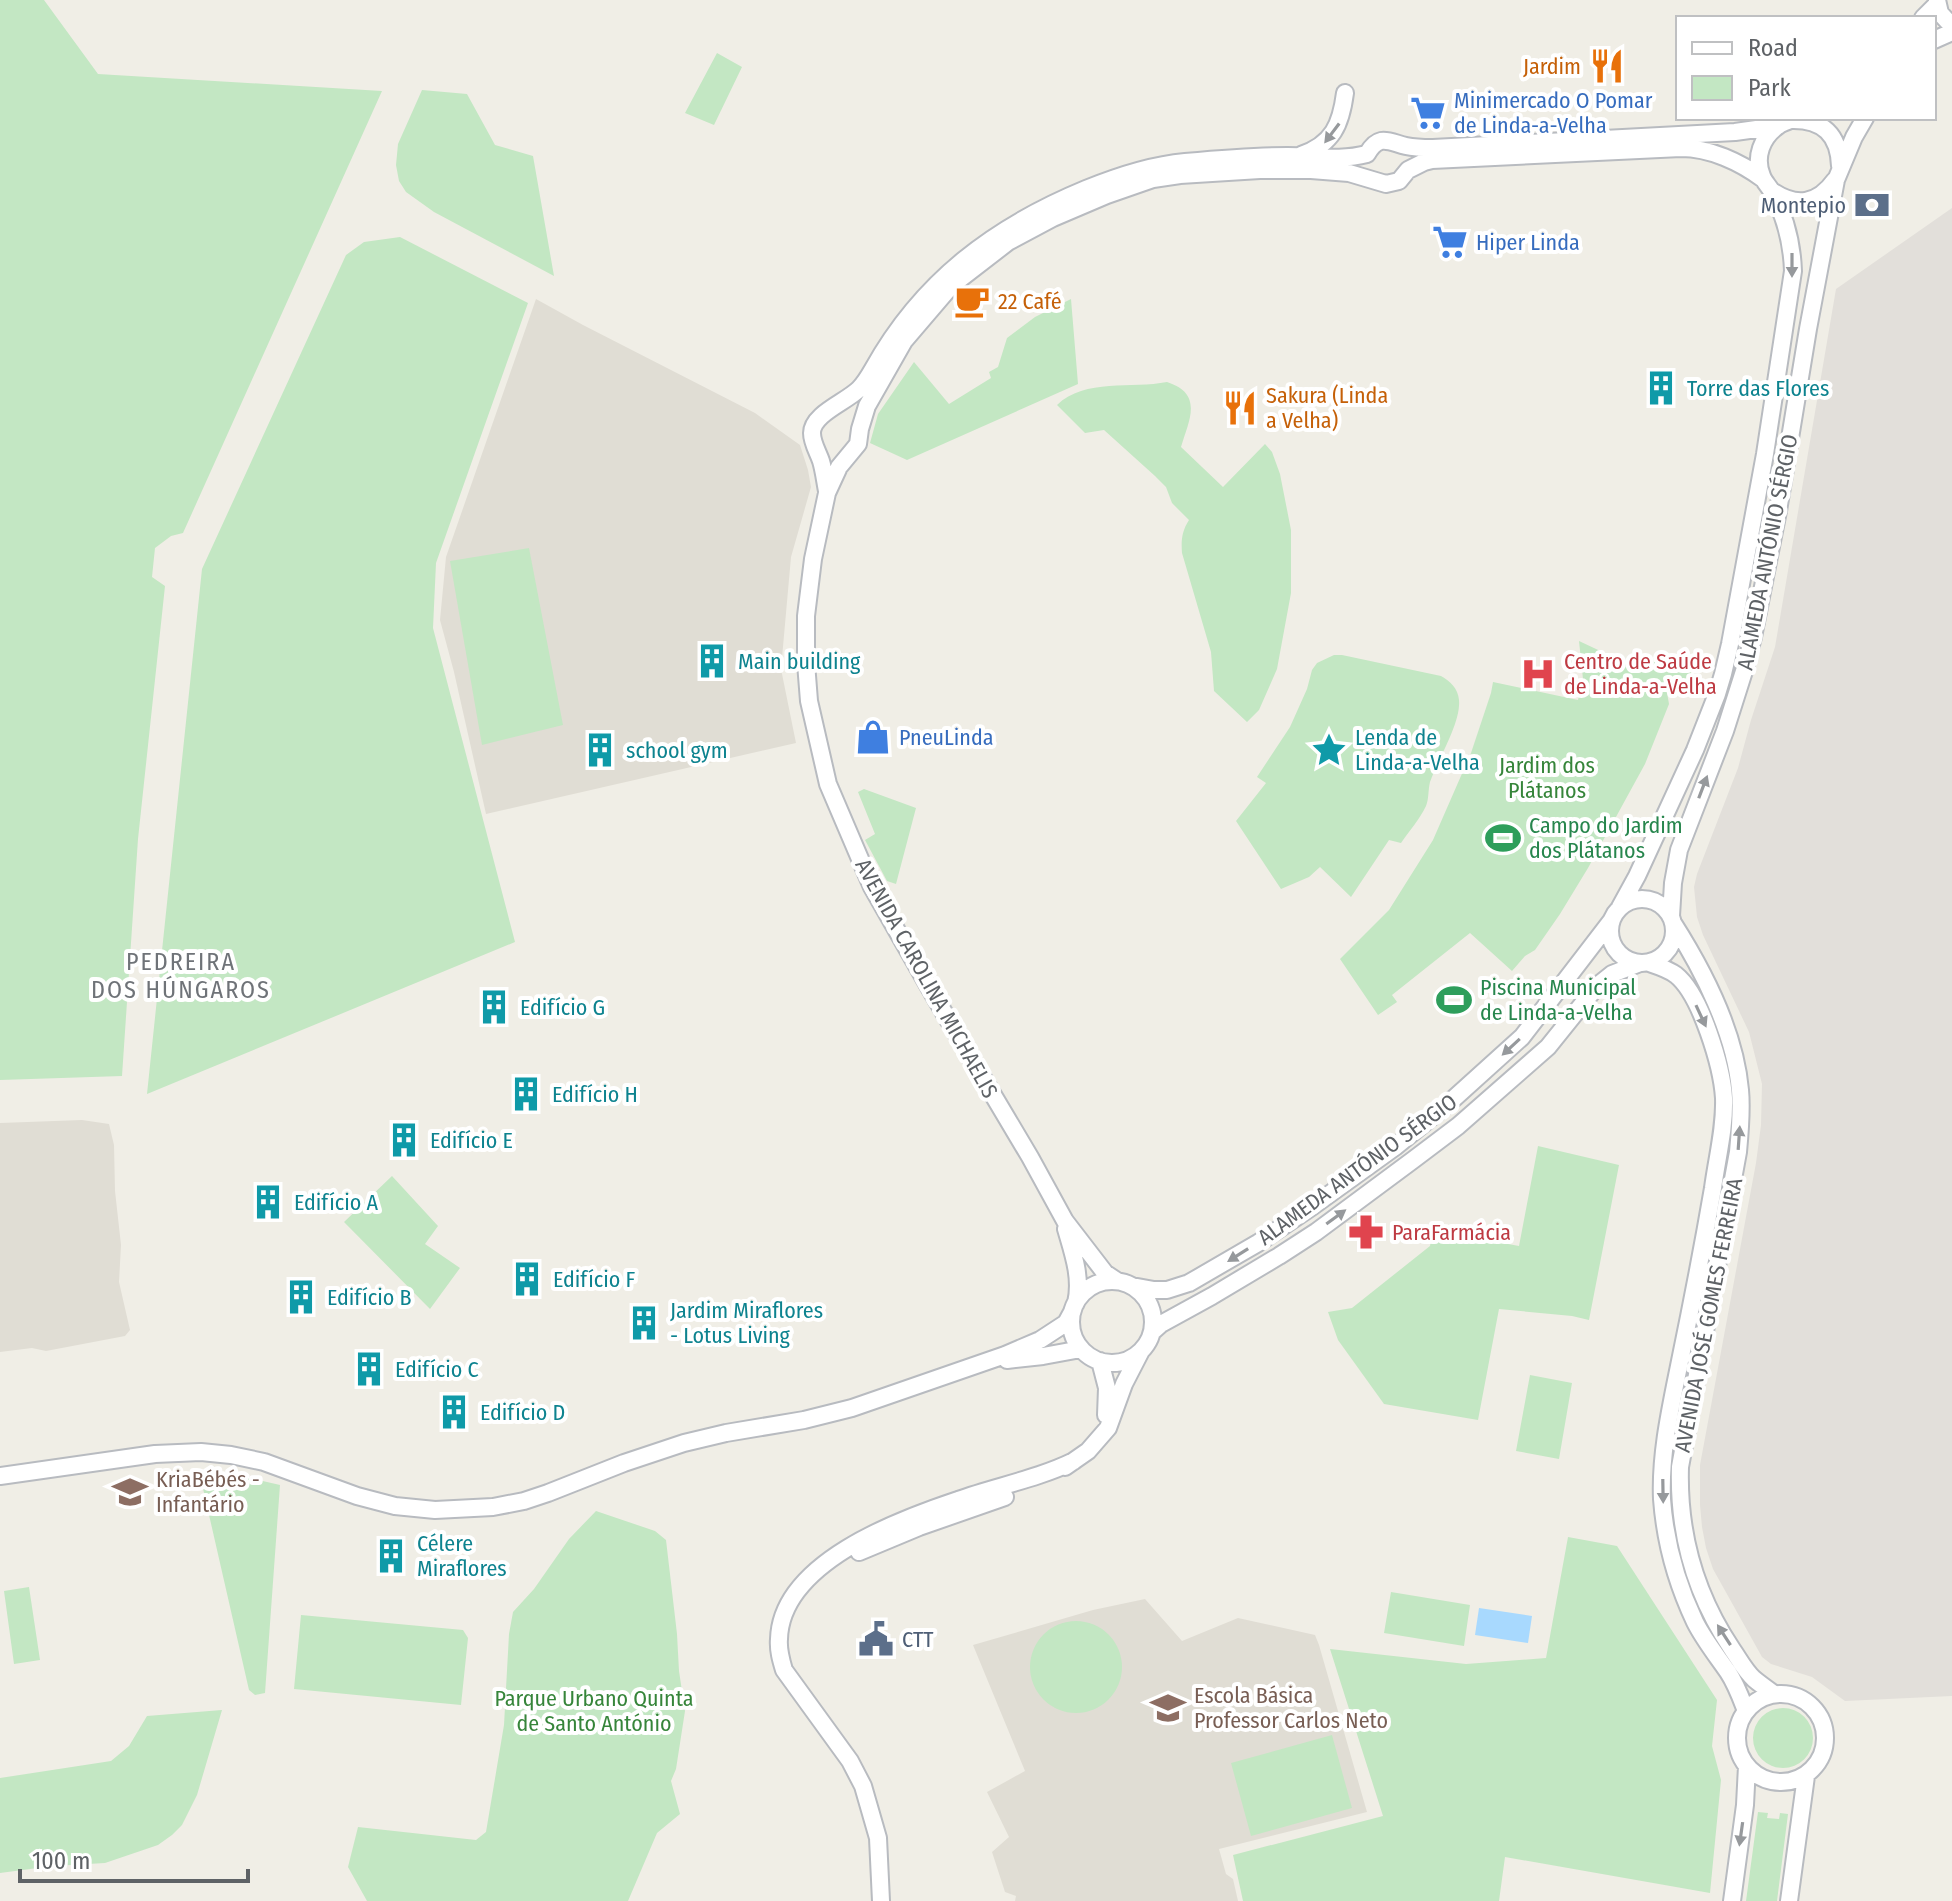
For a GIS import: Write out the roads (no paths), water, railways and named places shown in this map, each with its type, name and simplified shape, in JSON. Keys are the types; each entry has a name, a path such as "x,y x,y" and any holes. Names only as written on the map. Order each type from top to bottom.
{"street":[{"path":"1937,2 1940,13 1952,26"},
{"path":"1297,156 1318,148 1336,130 1345,93"},
{"path":"1788,121 1804,120 1827,131 1840,153 1838,173"},
{"name":"ALAMEDA ANTÓNIO SÉRGIO","path":"1767,185 1783,199 1795,202 1819,197 1829,190 1864,120"},
{"name":"AVENIDA CAROLINA MICHAELIS","path":"827,493 812,435 813,426 817,419 860,388 903,322 942,278 1007,227 1105,181 1154,166 1186,161 1297,156 1344,159 1367,154 1370,148 1382,141 1433,148 1721,133 1788,121"},
{"name":"ALAMEDA ANTÓNIO SÉRGIO","path":"1125,1284 1167,1290 1189,1283 1280,1228 1395,1147 1522,1037 1616,914 1637,876 1695,750 1717,694 1730,644 1765,454 1793,271 1788,231 1759,168 1759,155 1769,134 1788,121"},
{"path":"1401,145 1409,157 1408,170"},
{"name":"AVENIDA CAROLINA MICHAELIS","path":"1125,1284 1105,1273 1062,1216 872,887 828,784 809,701 806,673 806,616 813,559 827,493 839,467 858,444 867,406 904,341 951,286 1008,242 1053,218 1153,179 1260,170 1311,170 1349,173 1393,184 1408,170 1432,160 1692,148 1705,150 1752,171 1767,185"},
{"path":"1367,154 1366,168 1373,179"},
{"name":"ALAMEDA ANTÓNIO SÉRGIO","path":"1672,920 1673,883 1679,850 1729,719 1753,637 1838,173"},
{"path":"831,410 852,416 860,429"},
{"path":"816,448 834,458 848,455"},
{"path":"1648,899 1665,908 1672,920 1673,940 1670,948 1664,955 1644,963 1622,956 1611,940 1610,931 1616,914 1628,902 1648,899"},
{"name":"AVENIDA JOSÉ GOMES FERREIRA","path":"1672,920 1713,998 1728,1036 1737,1070 1741,1112 1738,1152 1680,1467 1679,1496 1683,1527 1694,1576 1711,1616 1752,1677 1774,1694"},
{"name":"ALAMEDA ANTÓNIO SÉRGIO","path":"1152,1332 1316,1232 1413,1160 1458,1126 1548,1047 1597,986 1612,974 1644,963"},
{"name":"AVENIDA JOSÉ GOMES FERREIRA","path":"1644,963 1676,975 1691,995 1713,1044 1722,1082 1722,1131 1668,1422 1662,1499 1667,1538 1684,1596 1695,1622 1730,1675 1746,1711"},
{"name":"AVENIDA CAROLINA MICHAELIS","path":"1062,1216 1078,1281 1074,1307"},
{"path":"0,1476 155,1454 201,1452 264,1462 357,1496 395,1506 435,1510 493,1507 548,1493 684,1443 835,1413 982,1363 1040,1340 1066,1323 1083,1293 1093,1286 1105,1282 1125,1284 1143,1295 1150,1306 1152,1332 1124,1384 1108,1428 1096,1444 1038,1485 853,1554 815,1579 791,1600 781,1624 779,1653 784,1670 850,1761 863,1786 878,1838 881,1901"},
{"path":"1074,1307 1071,1325 1074,1338 1090,1356 1100,1361 1122,1362 1141,1351"},
{"path":"982,1363 1081,1349"},
{"path":"1096,1444 1105,1424 1107,1405 1107,1388 1100,1361"},
{"path":"1774,1694 1789,1694 1804,1700 1816,1710 1824,1724 1826,1743 1822,1756 1806,1776 1781,1783 1756,1775 1747,1766 1737,1744 1740,1721 1746,1711 1759,1700 1774,1694"},
{"path":"1732,1901 1747,1766"},
{"path":"1789,1901 1806,1776"}],"water":[{"path":"1479,1608 1532,1616 1528,1643 1475,1635"}],"place":[{"name":"Jardim","path":"1607,66"},
{"name":"Minimercado O Pomar de Linda-a-Velha","path":"1428,113"},
{"name":"Montepio","path":"1872,205"},
{"name":"Hiper Linda","path":"1450,242"},
{"name":"22 Café","path":"972,301"},
{"name":"Torre das Flores","path":"1661,388"},
{"name":"Sakura (Linda a Velha)","path":"1240,408"},
{"name":"Main building","path":"712,661"},
{"name":"Centro de Saúde de Linda-a-Velha","path":"1538,674"},
{"name":"PneuLinda","path":"873,737"},
{"name":"school gym","path":"600,750"},
{"name":"Lenda de Linda-a-Velha","path":"1329,750"},
{"name":"Campo do Jardim dos Plátanos","path":"1503,838"},
{"name":"Piscina Municipal de Linda-a-Velha","path":"1454,1000"},
{"name":"Edifício G","path":"494,1007"},
{"name":"Edifício H","path":"526,1094"},
{"name":"Edifício E","path":"404,1140"},
{"name":"Edifício A","path":"268,1202"},
{"name":"ParaFarmácia","path":"1366,1232"},
{"name":"Edifício F","path":"527,1279"},
{"name":"Edifício B","path":"301,1297"},
{"name":"Jardim Miraflores - Lotus Living","path":"644,1323"},
{"name":"Edifício C","path":"369,1369"},
{"name":"Edifício D","path":"454,1412"},
{"name":"KriaBébés - Infantário","path":"130,1492"},
{"name":"Célere Miraflores","path":"391,1556"},
{"name":"CTT","path":"876,1639"},
{"name":"Escola Básica Professor Carlos Neto","path":"1168,1708"}],"district":[{"name":"PEDREIRA DOS HÚNGAROS","path":"181,976"}],"park label":[{"name":"Jardim dos Plátanos","path":"1547,778"},
{"name":"Parque Urbano Quinta de Santo António","path":"594,1710"}]}
